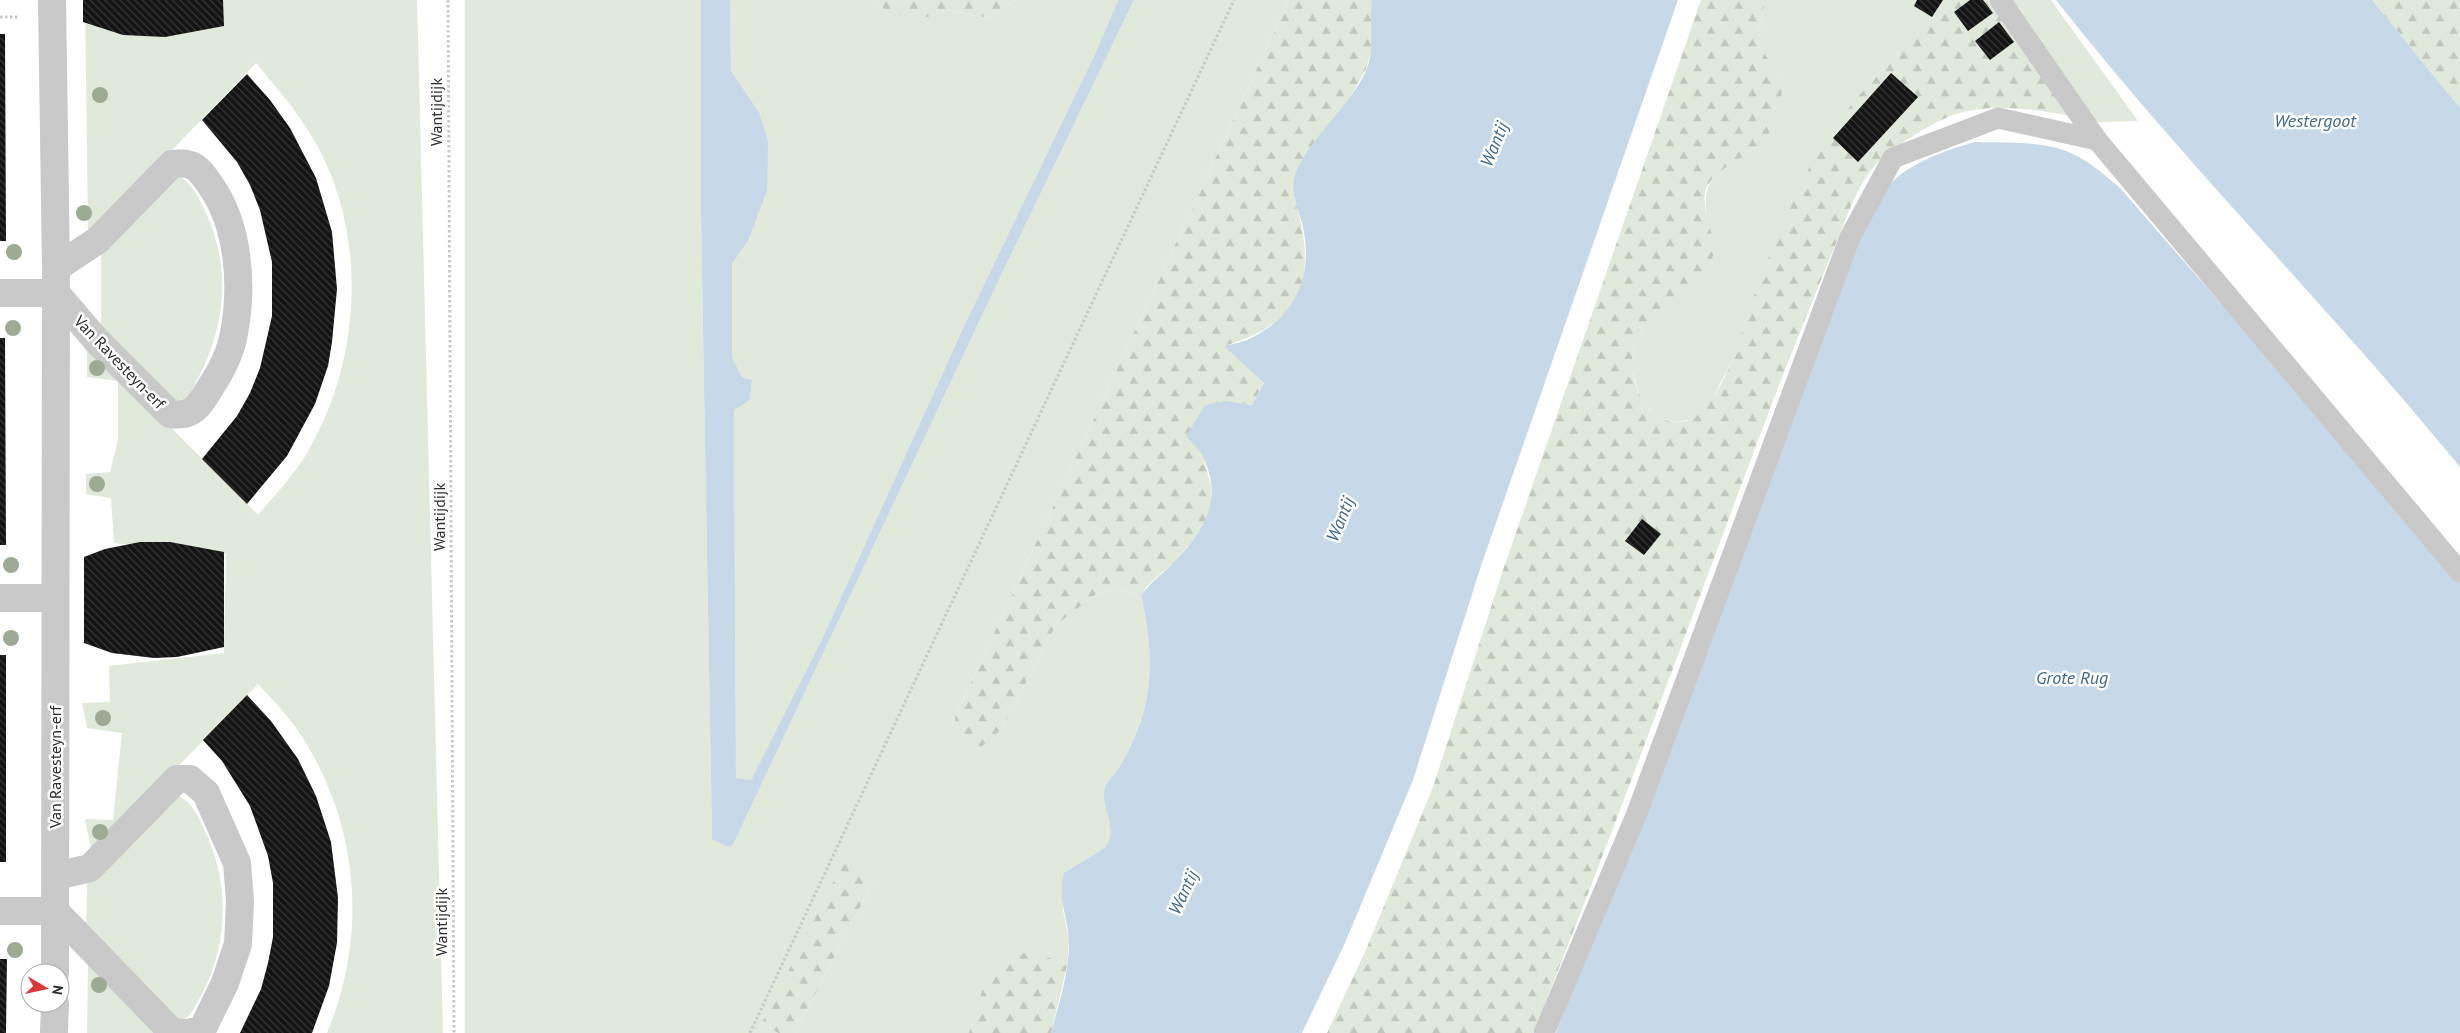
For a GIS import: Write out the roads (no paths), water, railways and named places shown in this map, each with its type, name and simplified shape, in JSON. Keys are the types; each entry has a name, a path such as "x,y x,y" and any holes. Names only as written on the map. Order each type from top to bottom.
{"street":[{"name":"Van Ravesteyn-erf","path":"52,0 56,280 54,598 55,963"},
{"name":"Van Ravesteyn-erf","path":"185,162 199,168 223,204 232,236 238,285 234,334 219,375 198,407 184,416 170,414 97,341 56,280 172,164 185,162"},
{"path":"0,293 56,280"},
{"path":"0,598 54,598"},
{"path":"0,911 55,912 172,1032 186,1033 202,1030 226,983 238,944 240,901 236,863 206,793 190,779 177,779 90,868 56,876"},
{"path":"54,1013 54,1033"}],"lane":[{"path":"2000,0 2097,140 2460,572"},
{"path":"1544,1033 1638,813 1850,237 1893,158 1998,118 2097,140"}],"water":[{"path":"701,0 730,0 731,71 759,112 768,141 767,190 748,241 732,264 732,357 742,377 752,380 750,400 734,410 736,778 751,780 823,637 964,326 1095,54 1118,0 1134,0 994,290 733,845 728,847 712,839 701,218"},
{"name":"Wantij","path":"1372,0 1678,0 1481,566 1413,780 1345,943 1302,1033 1051,1033 1063,988 1069,954 1062,891 1064,873 1106,846 1109,839 1110,824 1104,802 1105,787 1126,756 1136,733 1147,696 1150,662 1149,645 1141,596 1194,539 1208,514 1211,501 1212,488 1202,454 1186,436 1205,405 1226,401 1252,405 1264,383 1224,346 1246,340 1268,328 1291,305 1298,291 1306,261 1306,244 1294,197 1294,179 1307,152 1351,96 1367,68 1371,51"},
{"name":"Westergoot","path":"2056,0 2372,0 2460,108 2460,467 2360,350 2154,119"},
{"name":"Grote Rug","path":"1975,142 2042,145 2055,148 2079,157 2120,188 2399,508 2460,582 2460,1033 1556,1033 1843,265 1871,210 1891,183 1901,174 1924,160"}]}
